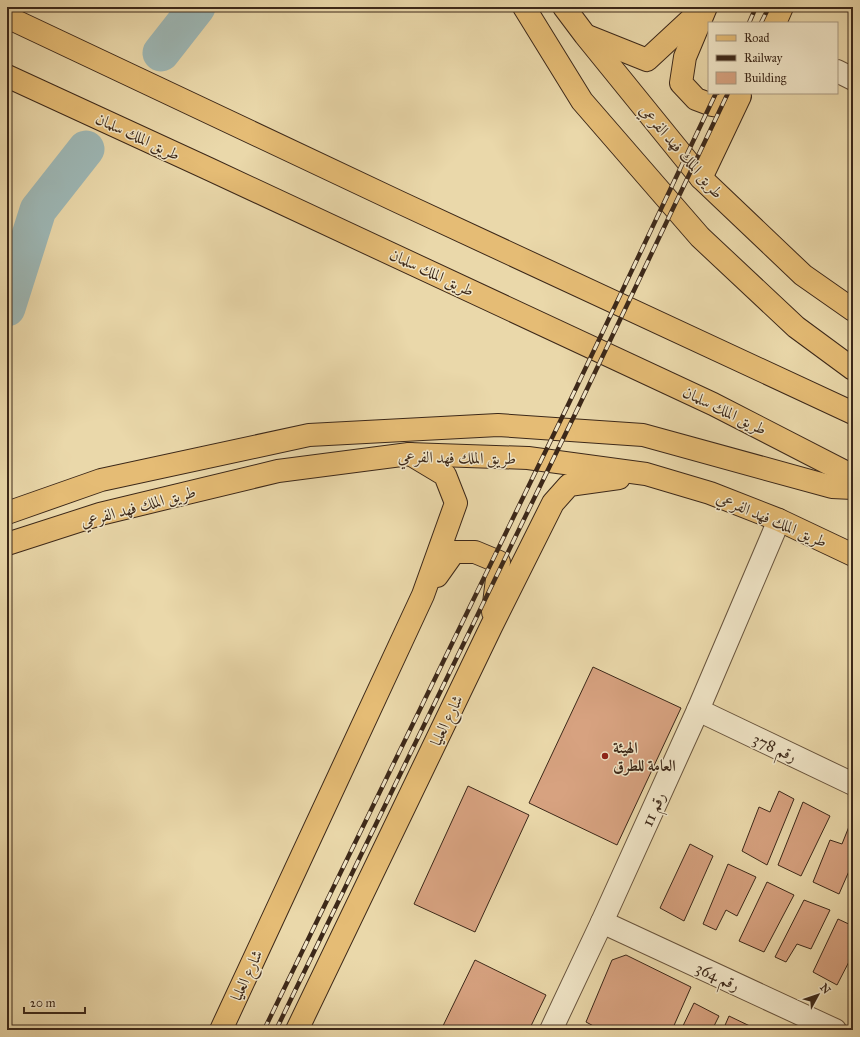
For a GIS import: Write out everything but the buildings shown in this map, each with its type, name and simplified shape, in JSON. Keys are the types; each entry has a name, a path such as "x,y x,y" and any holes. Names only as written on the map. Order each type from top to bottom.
{"main road":[{"path":"524,7 582,101 700,237 796,327 853,369"},
{"name":"طريق الملك فهد الفرعي","path":"564,7 701,178 803,275 853,310"},
{"path":"585,35 647,60 706,7"},
{"path":"706,7 685,57 681,83 696,99 712,105 724,107 733,94"},
{"path":"775,22 782,7"},
{"path":"7,17 399,202 853,413"},
{"name":"طريق الملك سلمان","path":"7,76 202,165 713,404 853,476"},
{"path":"701,178 741,94"},
{"path":"7,513 101,480 310,435 498,425 643,435 832,487 853,488"},
{"name":"طريق الملك فهد الفرعي","path":"7,544 100,514 278,471 409,454 528,458 646,474 710,493 779,520 853,555"},
{"name":"شارع العليا","path":"221,1030 423,595 456,503 445,475 409,454"},
{"name":"شارع العليا","path":"297,1030 491,627 553,503 569,485 646,474"},
{"path":"423,595 454,552 475,552 499,562 491,627"}],"street":[{"path":"838,72 853,79"},
{"name":"رقم 11","path":"551,1030 602,922 698,710 779,520"},
{"name":"رقم 378","path":"698,710 853,784"},
{"name":"رقم 364","path":"602,922 835,1030"}],"waterway":[{"path":"161,53 197,7"},
{"path":"7,308 38,210 86,149"}],"railway":[{"path":"749,22 756,7"},
{"path":"762,22 769,7"},
{"path":"264,1030 569,403 716,94"},
{"path":"276,1030 578,408 728,94"}],"place":[{"name":"الهيئة العامة للطرق","path":"605,756"}]}
